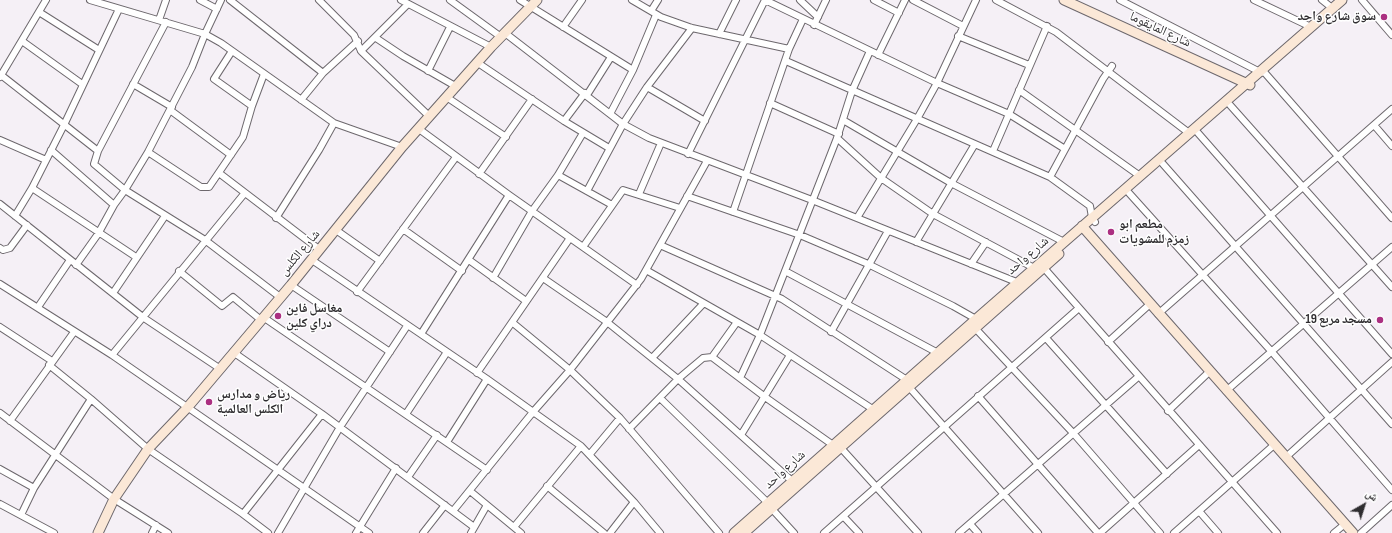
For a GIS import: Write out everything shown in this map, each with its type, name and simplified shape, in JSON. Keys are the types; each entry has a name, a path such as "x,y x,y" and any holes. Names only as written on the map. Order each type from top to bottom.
{"street":[{"path":"46,0 2,72 64,125 98,151"},
{"path":"90,0 205,34 232,51 334,123 402,147"},
{"path":"159,20 166,0"},
{"path":"200,0 217,9"},
{"path":"76,265 98,234 114,205 126,190 148,152 192,67 221,0"},
{"path":"230,0 323,73"},
{"path":"319,0 343,23 358,42 361,51 369,60 430,117"},
{"path":"401,0 491,47"},
{"path":"450,0 503,35 586,94 623,124 661,143 812,200 1020,284"},
{"path":"520,0 534,4 563,27 633,70"},
{"path":"563,27 582,0"},
{"path":"632,0 653,13 692,28 789,49"},
{"path":"610,114 633,70 658,0"},
{"path":"719,34 736,0"},
{"path":"688,154 765,0 801,19 937,83 1009,114 1065,149"},
{"path":"800,0 818,17"},
{"path":"814,25 826,0"},
{"path":"874,0 899,13"},
{"path":"878,54 905,0"},
{"path":"913,0 963,26"},
{"path":"857,218 937,83 976,0"},
{"path":"996,0 1047,26 1107,72 1194,133 1340,293 1392,354"},
{"name":"شارع المايقوما","path":"1064,0 1248,85"},
{"path":"1120,0 1263,73 1392,218"},
{"path":"1254,0 1311,27"},
{"path":"1322,0 1332,8"},
{"name":"شارع واحد","path":"1263,73 1311,27 1342,0"},
{"name":"شارع واحد","path":"1093,220 1129,193 1248,85 1349,0"},
{"path":"1362,0 1392,35"},
{"path":"361,51 376,38 408,4"},
{"name":"شارع الكلس","path":"98,533 114,499 148,449 187,408 219,368 291,285 402,147 448,98 491,47 534,4"},
{"path":"733,212 789,49 807,7"},
{"path":"15,216 32,188 64,125 82,84 119,9"},
{"path":"39,12 99,50"},
{"path":"166,22 98,151 94,164 126,190 205,240 280,297"},
{"path":"428,71 450,26"},
{"path":"993,151 1047,26"},
{"path":"587,191 623,124 647,87 692,28"},
{"path":"958,36 1029,65"},
{"path":"376,38 428,71 457,87"},
{"path":"22,41 82,84"},
{"path":"301,100 323,73 358,42"},
{"path":"232,51 214,79 252,106"},
{"path":"740,378 760,335 800,235 812,200 838,136 852,91 870,51"},
{"path":"564,121 586,94 611,57"},
{"path":"786,61 1050,177 1090,206 1093,220"},
{"path":"478,63 564,121 609,148"},
{"path":"1050,177 1107,72 1112,66"},
{"path":"148,152 204,188 209,187 243,137 252,106 264,74"},
{"path":"133,84 171,109 231,155"},
{"name":"شارع واحد","path":"734,533 770,506 1020,284 1044,268 1084,228 1140,176 1230,105 1248,85"},
{"path":"647,87 705,121"},
{"path":"1019,90 1076,129 1140,176"},
{"path":"448,98 506,136"},
{"path":"479,174 532,99"},
{"path":"770,103 838,136 881,178 933,214 1034,268"},
{"path":"1230,105 1392,287"},
{"path":"1158,314 1392,109"},
{"path":"843,120 896,153 1064,242"},
{"path":"276,218 319,150 334,123"},
{"path":"1374,125 1392,146"},
{"path":"419,129 479,174 637,285"},
{"path":"493,278 532,211 558,174 583,133"},
{"path":"0,140 46,160"},
{"path":"639,194 661,143"},
{"path":"916,242 975,144"},
{"path":"51,150 114,205"},
{"path":"357,292 456,157"},
{"path":"453,510 533,412 570,370 637,285 707,161"},
{"path":"1162,164 1392,424"},
{"path":"218,173 320,250"},
{"path":"558,174 612,205"},
{"path":"32,188 98,234 136,257"},
{"path":"583,247 623,190 680,208"},
{"path":"1129,193 1272,352 1392,490"},
{"path":"112,355 144,318 179,271 244,194"},
{"path":"421,334 509,195"},
{"path":"687,196 800,235 868,264 953,306 975,323 1012,368 1074,434 1160,533"},
{"path":"0,204 144,318 219,368"},
{"path":"113,293 165,216"},
{"path":"0,248 3,250 10,248 26,225"},
{"path":"1084,228 1209,372 1353,533"},
{"name":"شارع واحد","path":"1020,284 1034,268 1064,242 1084,228"},
{"path":"403,229 462,271"},
{"path":"336,230 380,261"},
{"path":"831,332 888,231"},
{"path":"477,373 513,323 526,301 570,238"},
{"path":"971,264 986,242"},
{"path":"660,245 775,296 908,384 1038,533"},
{"path":"1226,391 1392,247"},
{"path":"38,307 70,260"},
{"path":"312,260 487,379 581,446 634,502 660,533"},
{"path":"469,260 526,301"},
{"path":"1044,268 1138,377 1277,533"},
{"path":"646,270 703,304 760,335 874,410"},
{"path":"179,271 222,306 233,297 262,319 406,414 487,470"},
{"path":"785,271 938,353"},
{"path":"543,278 607,322 678,379 792,481"},
{"path":"0,284 112,355 369,533"},
{"path":"291,285 390,352"},
{"path":"652,358 703,304"},
{"path":"1108,342 1150,304"},
{"path":"824,533 877,488 978,396 1012,368 1079,308"},
{"path":"712,357 737,322"},
{"path":"513,323 570,370 620,418 719,533"},
{"name":"شارع واحد","path":"744,533 792,481 841,442 874,410 908,384 938,353 975,323"},
{"path":"278,533 340,427 407,326"},
{"path":"0,327 51,363 148,449 243,514 268,533"},
{"path":"10,421 74,332"},
{"path":"1046,338 1167,474"},
{"path":"233,352 322,414 474,526"},
{"path":"406,414 447,352"},
{"path":"741,435 790,355"},
{"path":"629,429 678,379 703,358 712,357 765,397 841,442 877,488 918,533"},
{"path":"1286,457 1392,362"},
{"path":"1168,411 1209,372"},
{"path":"959,533 1138,377"},
{"path":"447,442 487,379"},
{"path":"978,396 1099,533 1199,445"},
{"path":"20,515 34,488 91,399"},
{"path":"660,399 770,506 794,533"},
{"path":"0,413 114,499 168,533"},
{"path":"243,514 322,414"},
{"path":"590,454 620,418"},
{"path":"408,477 437,435"},
{"path":"1174,533 1274,445"},
{"path":"514,527 581,446"},
{"path":"356,533 361,528 396,468"},
{"path":"0,469 34,488"},
{"path":"547,486 604,533"},
{"path":"470,491 521,533"},
{"path":"610,533 634,502"},
{"path":"0,504 54,533"},
{"path":"423,533 445,505"},
{"path":"471,533 487,505"},
{"path":"1361,533 1392,505"},
{"path":"1199,511 1218,533"},
{"path":"844,517 859,533"},
{"path":"970,524 978,533"},
{"path":"1334,533 1345,524"},
{"path":"152,533 156,525"}],"place":[{"name":"سوق شارع واحد","path":"1384,17"},
{"name":"مطعم ابو زمزم للمشويات","path":"1111,232"},
{"name":"مغاسل فاين دراي كلين","path":"278,316"},
{"name":"مسجد مربع 19","path":"1380,320"},
{"name":"رياض و مدارس الكلس العالمية","path":"209,402"}]}
